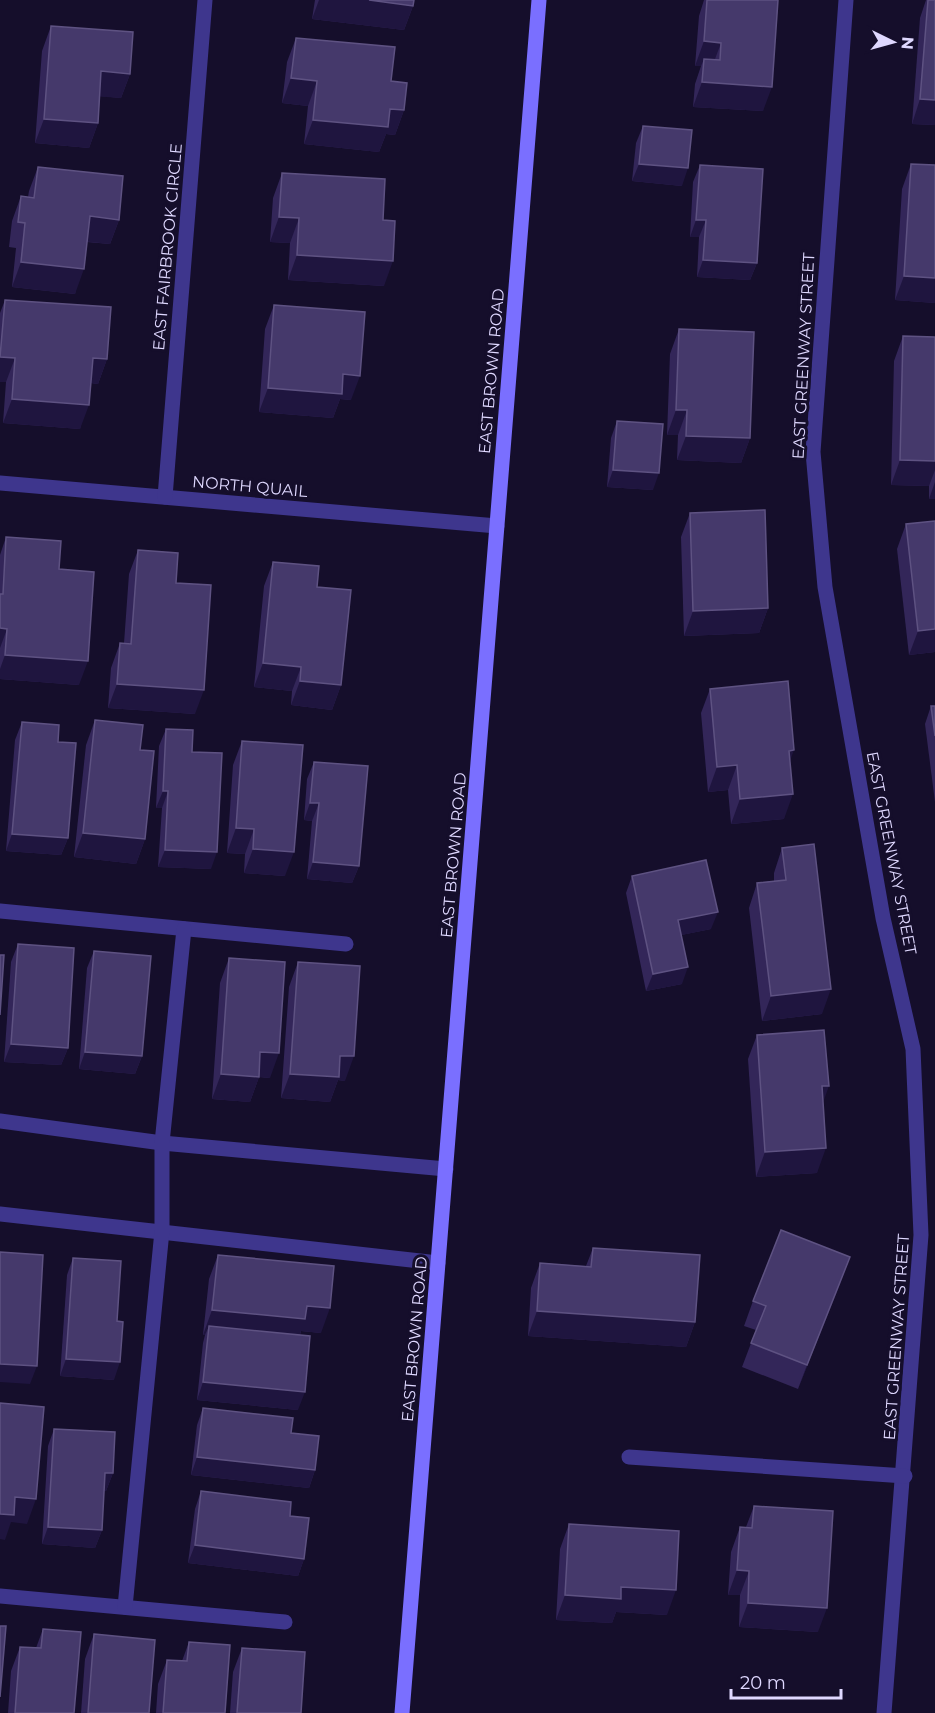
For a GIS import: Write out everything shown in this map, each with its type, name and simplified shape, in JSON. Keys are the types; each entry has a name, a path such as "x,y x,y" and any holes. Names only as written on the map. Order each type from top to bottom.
{"main road":[{"name":"EAST BROWN ROAD","path":"402,1713 539,0"}],"street":[{"name":"EAST FAIRBROOK CIRCLE","path":"165,497 205,0"},
{"name":"EAST GREENWAY STREET","path":"846,0 813,452 825,587 884,918 913,1049 921,1235 905,1476 884,1713"},
{"name":"NORTH QUAIL","path":"0,483 497,526"},
{"path":"0,911 346,944"},
{"path":"125,1607 162,1231 162,1143 184,929"},
{"path":"0,1122 162,1143 446,1169"},
{"path":"0,1214 438,1263"},
{"path":"629,1457 905,1476"},
{"path":"0,1596 285,1622"}],"building":[{"path":"369,0 414,0 413,6"},
{"path":"707,0 778,0 772,87 702,82 704,59 720,60 721,43 704,41"},
{"path":"928,0 935,0 935,100 920,99"},
{"path":"51,26 133,32 130,74 101,71 98,123 44,119"},
{"path":"296,38 395,47 391,81 407,83 404,110 390,109 388,127 313,120 317,81 291,78"},
{"path":"643,126 692,130 688,168 639,164"},
{"path":"911,164 935,165 935,278 904,276"},
{"path":"700,165 763,169 757,263 703,260 706,220 696,220"},
{"path":"38,167 123,176 119,220 90,216 84,269 21,262 25,223 18,222 21,196 34,198"},
{"path":"282,173 385,179 383,220 395,221 393,261 297,255 299,218 279,217"},
{"path":"5,300 111,307 107,359 93,358 89,405 12,399 15,358 0,357"},
{"path":"274,305 365,312 360,376 343,374 342,394 268,388"},
{"path":"679,329 754,332 750,438 686,436 687,410 676,410"},
{"path":"903,336 935,337 935,461 900,460"},
{"path":"617,421 663,424 659,473 613,470"},
{"path":"765,510 768,608 693,611 690,513"},
{"path":"935,521 935,629 918,631 906,524"},
{"path":"6,537 61,541 59,569 94,572 88,661 5,655 7,629 0,628 0,594 3,594"},
{"path":"138,550 178,553 176,583 211,585 204,690 117,684 120,643 131,644"},
{"path":"273,562 319,566 317,587 351,590 341,685 300,681 301,667 263,663"},
{"path":"788,681 794,750 789,751 793,794 740,799 737,765 717,767 710,689"},
{"path":"931,706 935,706 935,736"},
{"path":"95,720 143,725 140,750 154,751 145,839 83,833"},
{"path":"22,722 59,725 58,742 76,743 68,838 12,834"},
{"path":"166,729 193,730 192,752 222,753 217,852 165,850 168,791 163,791"},
{"path":"242,741 303,745 294,852 253,849 254,829 236,828"},
{"path":"314,762 368,766 359,866 313,862 319,803 310,803"},
{"path":"814,844 831,989 771,996 757,883 786,880 782,848"},
{"path":"706,860 718,912 678,920 688,967 653,974 632,876"},
{"path":"18,944 74,948 68,1048 11,1044"},
{"path":"94,951 151,956 142,1056 85,1052"},
{"path":"0,955 4,955 0,1015"},
{"path":"229,958 285,962 279,1053 260,1052 259,1077 221,1074"},
{"path":"298,962 360,966 354,1056 340,1056 339,1077 290,1074"},
{"path":"824,1030 829,1086 822,1086 826,1148 765,1152 757,1035"},
{"path":"781,1230 850,1257 807,1365 751,1343 766,1306 753,1301"},
{"path":"593,1248 700,1255 695,1322 537,1311 540,1263 591,1267"},
{"path":"0,1252 43,1255 37,1366 0,1364"},
{"path":"218,1255 334,1266 330,1308 307,1306 305,1319 212,1310"},
{"path":"73,1258 121,1261 117,1321 123,1322 120,1362 66,1359"},
{"path":"209,1326 310,1336 305,1392 203,1382"},
{"path":"0,1403 44,1407 36,1499 15,1497 14,1515 0,1514"},
{"path":"203,1408 293,1418 291,1433 319,1436 315,1470 197,1457"},
{"path":"54,1429 115,1432 113,1473 105,1473 102,1530 48,1527"},
{"path":"201,1491 291,1502 290,1516 309,1518 304,1559 195,1545"},
{"path":"754,1506 833,1511 827,1608 748,1603 749,1571 737,1570 740,1527 752,1528"},
{"path":"569,1524 679,1531 676,1590 621,1587 621,1599 565,1595"},
{"path":"0,1626 6,1626 0,1697"},
{"path":"43,1629 81,1632 74,1713 15,1713 20,1647 41,1648"},
{"path":"94,1634 155,1640 149,1713 88,1713"},
{"path":"189,1642 230,1645 225,1713 163,1713 167,1660 187,1661"},
{"path":"242,1648 305,1652 301,1713 237,1713"}]}
